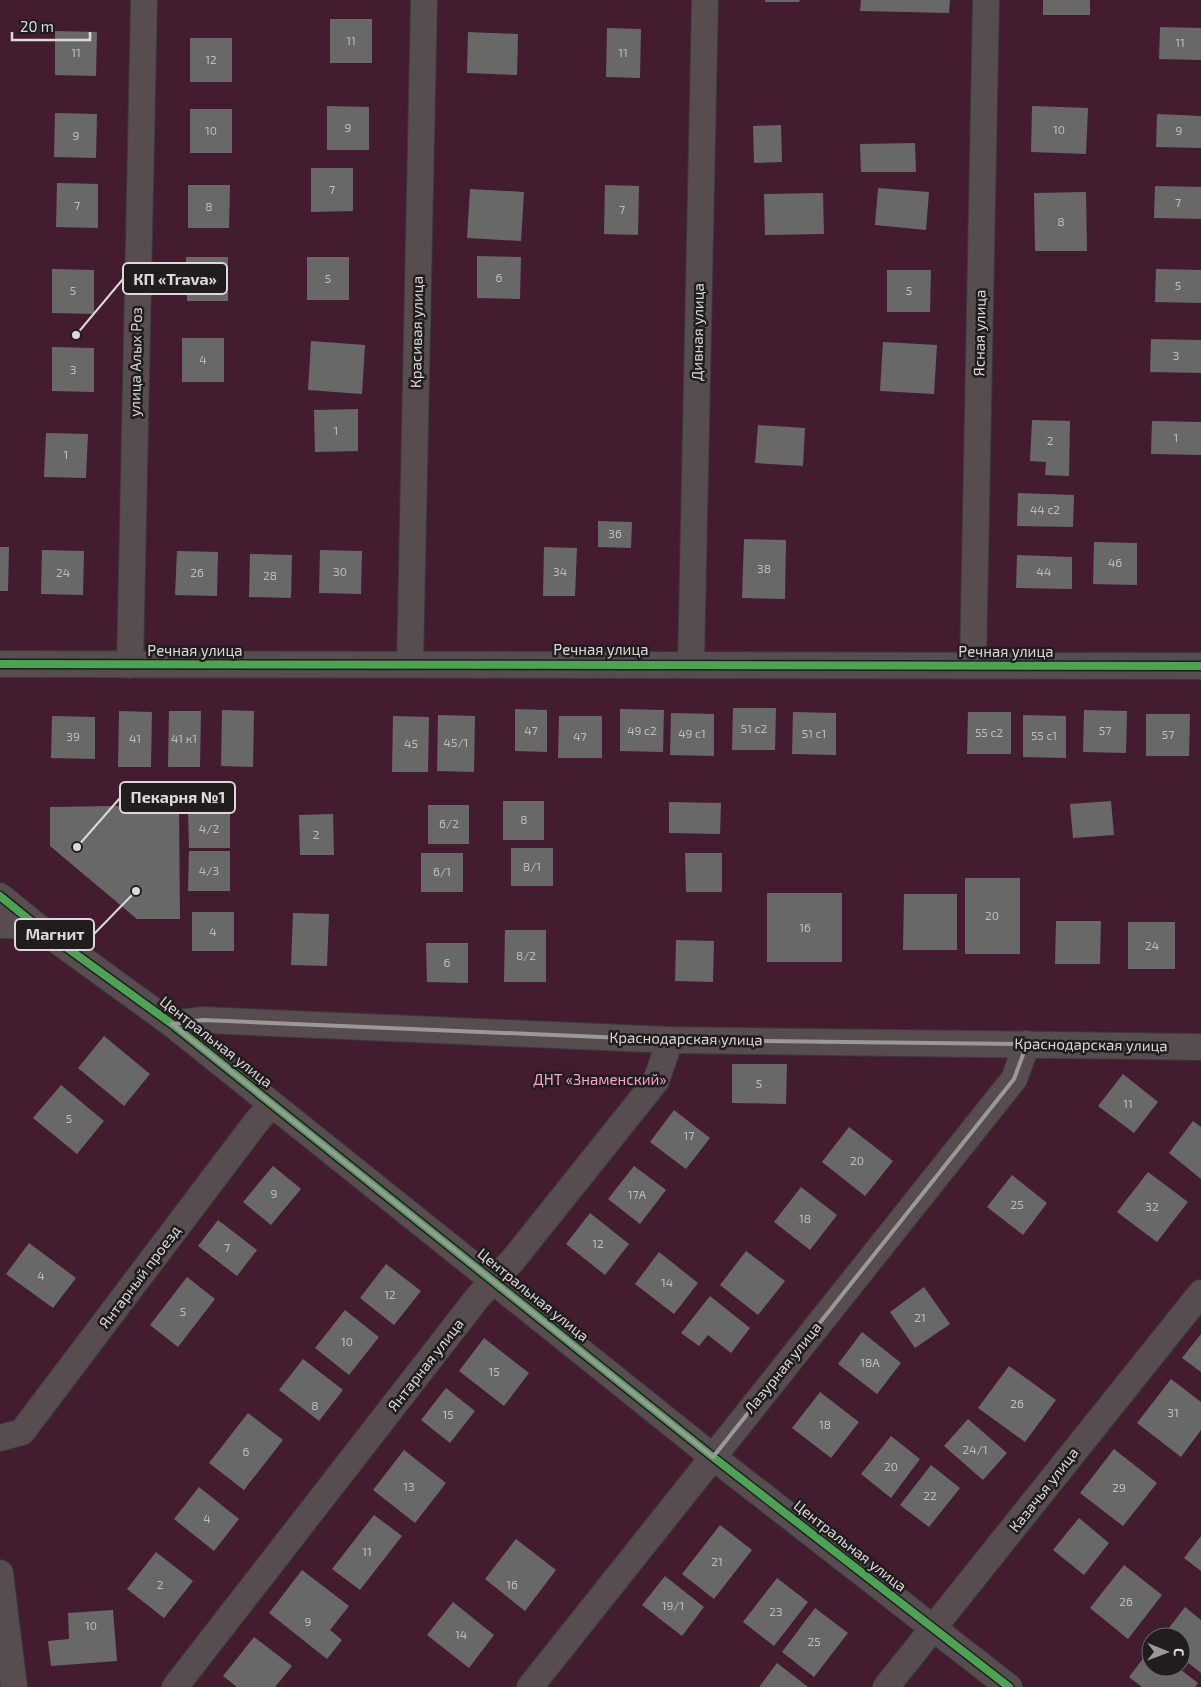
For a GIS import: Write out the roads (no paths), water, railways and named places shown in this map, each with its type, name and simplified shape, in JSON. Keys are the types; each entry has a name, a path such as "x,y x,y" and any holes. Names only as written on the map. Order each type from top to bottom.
{"street":[{"name":"улица Алых Роз","path":"130,665 144,0"},
{"name":"Красивая улица","path":"410,663 424,0"},
{"name":"Дивная улица","path":"691,664 705,0"},
{"name":"Ясная улица","path":"973,665 986,0"},
{"name":"Речная улица","path":"0,664 410,663 1201,666"},
{"name":"Центральная улица","path":"0,896 37,926 172,1024 713,1457 1009,1687"},
{"path":"0,926 37,926"},
{"name":"Краснодарская улица","path":"172,1024 203,1020 670,1040 1201,1046"},
{"name":"Янтарная улица","path":"175,1687 478,1298 494,1282 656,1081 670,1040"},
{"name":"Лазурная улица","path":"530,1687 1014,1079 1027,1044"},
{"name":"Янтарный проезд","path":"0,1438 22,1432 251,1129 272,1104"},
{"name":"Казачья улица","path":"886,1687 1201,1293"},
{"path":"0,1573 14,1687"}],"place":[{"name":"КП «Trava»","path":"76,335"},
{"name":"Пекарня №1","path":"77,847"},
{"name":"Магнит","path":"136,891"}],"park label":[{"name":"ДНТ «Знаменский»","path":"600,1080"}]}
